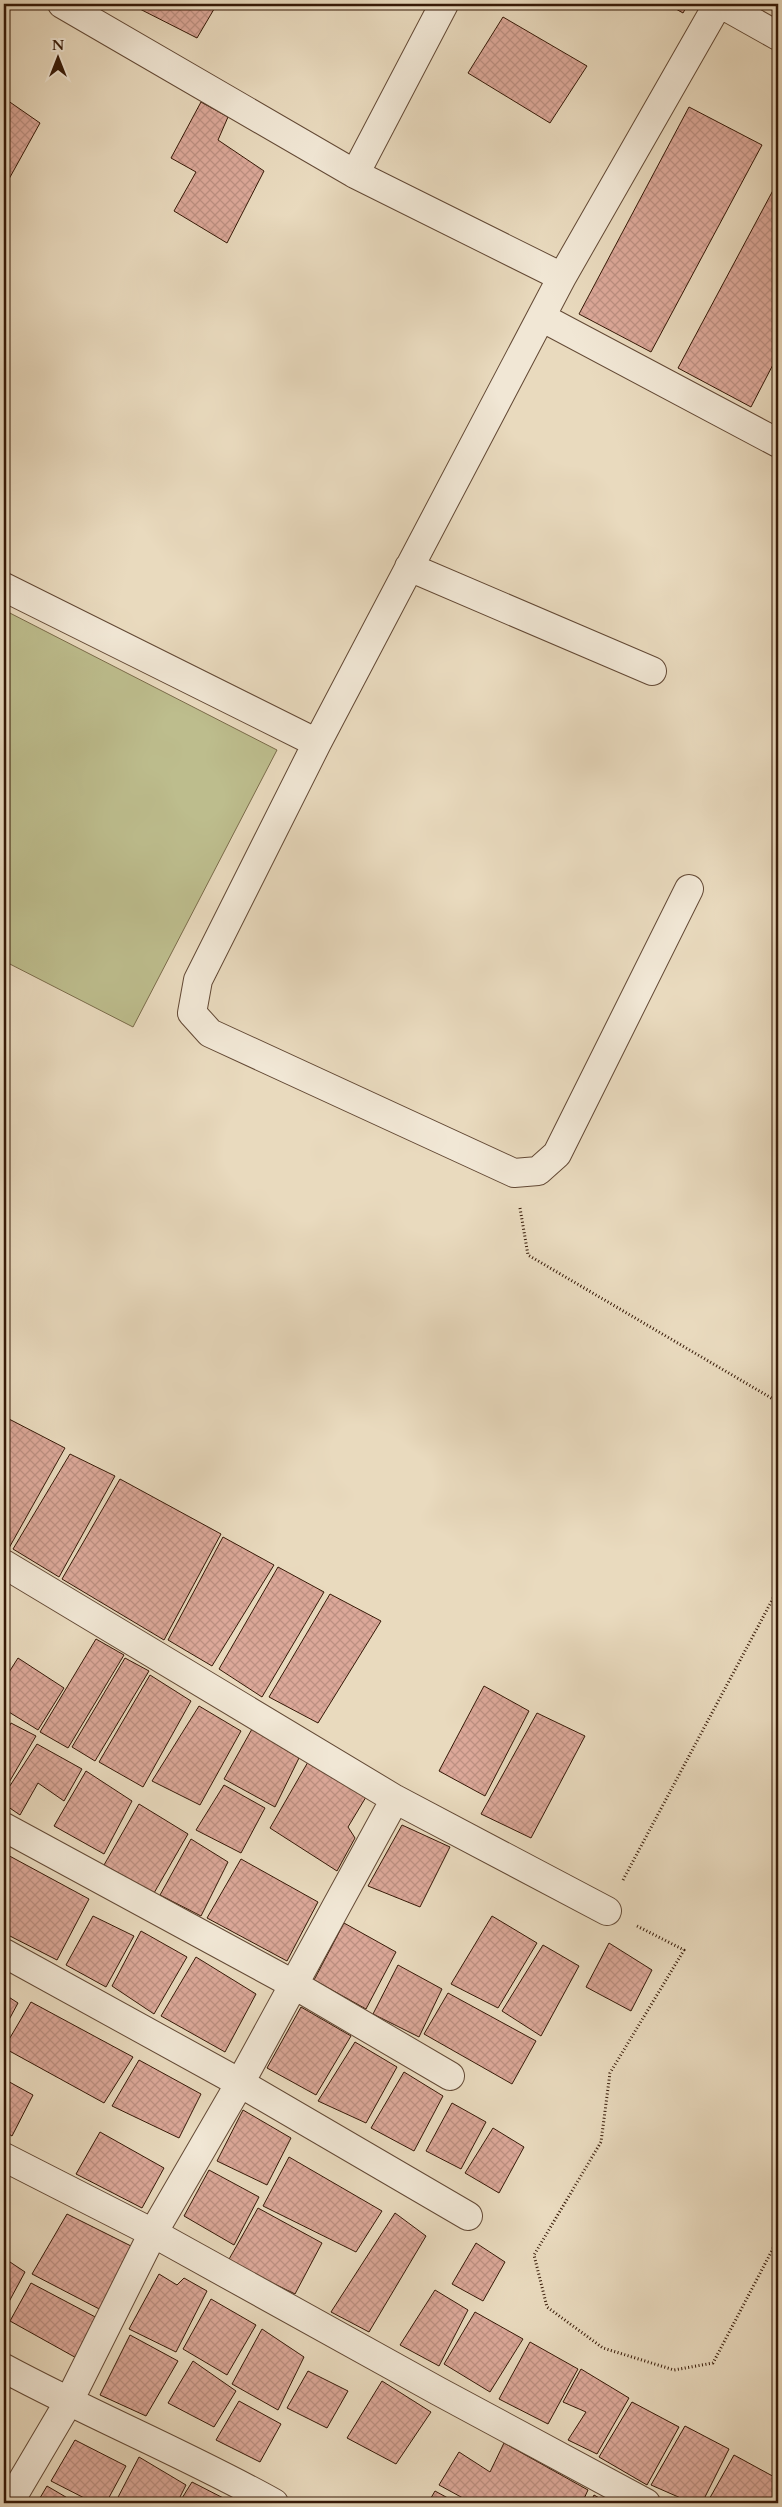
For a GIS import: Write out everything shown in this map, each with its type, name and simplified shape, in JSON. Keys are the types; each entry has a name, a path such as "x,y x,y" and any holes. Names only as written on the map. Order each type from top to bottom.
{"street":[{"path":"62,4 354,174 562,277"},
{"path":"354,174 444,4"},
{"path":"689,889 558,1154 538,1171 514,1173 210,1033 192,1013 198,980 317,743 562,277 720,4 778,36"},
{"path":"541,317 778,443"},
{"path":"410,567 652,670"},
{"path":"4,587 317,743"},
{"path":"4,1564 395,1799 607,1911"},
{"path":"9,2503 68,2403 153,2233 240,2083 395,1799"},
{"path":"4,1827 293,1984 450,2076"},
{"path":"4,1953 240,2083 468,2216"},
{"path":"4,2157 153,2233 438,2391 646,2503"},
{"path":"4,2368 68,2403 226,2477 274,2503"}],"path":[{"path":"514,1173 528,1255 778,1402"},
{"path":"778,1589 607,1911 684,1950 610,2073 601,2142 534,2254 547,2307 603,2348 674,2370 713,2363 778,2239"}],"green space":[{"path":"4,610 277,750 133,1027 4,961"}],"building":[{"path":"130,4 217,4 197,38"},
{"path":"667,4 688,4 683,13"},
{"path":"503,17 587,66 550,123 468,73"},
{"path":"4,98 40,123 4,188"},
{"path":"201,102 228,117 218,140 264,171 227,243 174,211 196,172 171,158"},
{"path":"689,107 762,145 651,352 579,314"},
{"path":"778,181 778,355 751,407 678,368"},
{"path":"9,1419 65,1448 9,1548 4,1545 4,1428"},
{"path":"70,1454 115,1476 59,1577 13,1549"},
{"path":"120,1479 221,1534 164,1640 62,1579"},
{"path":"223,1537 274,1565 212,1666 168,1640"},
{"path":"278,1567 324,1592 262,1697 219,1669"},
{"path":"330,1594 381,1621 318,1723 269,1697"},
{"path":"96,1639 124,1655 68,1748 40,1732"},
{"path":"18,1658 64,1688 38,1730 4,1709 4,1680"},
{"path":"125,1658 149,1671 95,1761 72,1747"},
{"path":"150,1675 191,1701 143,1787 99,1762"},
{"path":"484,1686 529,1711 485,1796 439,1771"},
{"path":"199,1706 241,1731 200,1805 152,1781"},
{"path":"537,1713 585,1736 531,1838 481,1814"},
{"path":"11,1723 36,1736 4,1791 4,1737"},
{"path":"252,1729 299,1758 275,1807 224,1779"},
{"path":"37,1744 82,1769 64,1801 38,1783 20,1815 4,1804 4,1795"},
{"path":"308,1762 366,1797 348,1827 355,1838 337,1871 270,1828"},
{"path":"86,1771 132,1801 104,1854 54,1826"},
{"path":"224,1785 265,1808 241,1853 196,1830"},
{"path":"139,1804 188,1834 154,1893 104,1865"},
{"path":"402,1825 450,1847 420,1907 368,1886"},
{"path":"191,1839 228,1862 201,1916 160,1895"},
{"path":"4,1853 89,1899 57,1960 4,1933"},
{"path":"241,1859 318,1902 287,1961 207,1918"},
{"path":"93,1916 134,1936 106,1987 66,1965"},
{"path":"492,1916 537,1943 498,2008 451,1984"},
{"path":"344,1923 396,1952 366,2009 314,1980"},
{"path":"141,1931 187,1957 154,2014 112,1986"},
{"path":"609,1943 652,1970 631,2011 586,1987"},
{"path":"543,1945 579,1966 541,2036 502,2011"},
{"path":"196,1957 256,1994 225,2052 161,2016"},
{"path":"398,1965 442,1989 419,2037 373,2014"},
{"path":"448,1993 536,2041 512,2084 424,2034"},
{"path":"4,1994 18,2003 4,2029"},
{"path":"31,2002 133,2057 104,2103 4,2048"},
{"path":"301,2007 351,2036 316,2095 267,2068"},
{"path":"355,2042 397,2067 366,2123 318,2101"},
{"path":"139,2060 201,2094 179,2138 112,2106"},
{"path":"404,2072 443,2096 414,2151 371,2128"},
{"path":"4,2079 33,2095 12,2136 4,2131"},
{"path":"452,2103 486,2122 461,2169 426,2151"},
{"path":"243,2110 291,2138 267,2185 217,2161"},
{"path":"493,2128 524,2147 499,2193 465,2173"},
{"path":"100,2132 164,2168 142,2208 76,2174"},
{"path":"289,2157 382,2211 356,2252 263,2206"},
{"path":"209,2170 259,2197 234,2245 184,2216"},
{"path":"258,2208 322,2243 295,2294 228,2261"},
{"path":"395,2213 426,2236 369,2332 331,2312"},
{"path":"67,2214 137,2249 105,2312 32,2274"},
{"path":"476,2243 505,2262 483,2301 452,2284"},
{"path":"4,2258 25,2272 4,2311"},
{"path":"159,2274 177,2285 184,2278 207,2291 176,2352 129,2329"},
{"path":"31,2283 101,2320 80,2360 10,2321"},
{"path":"435,2290 468,2310 439,2366 400,2345"},
{"path":"211,2299 256,2325 227,2375 183,2349"},
{"path":"475,2312 523,2339 490,2392 444,2364"},
{"path":"262,2329 304,2357 278,2410 232,2384"},
{"path":"130,2335 178,2361 146,2416 100,2395"},
{"path":"530,2342 578,2369 548,2424 499,2399"},
{"path":"193,2361 236,2391 214,2427 168,2403"},
{"path":"581,2369 629,2398 597,2454 568,2440 586,2412 563,2402"},
{"path":"308,2371 348,2391 327,2428 287,2408"},
{"path":"382,2381 431,2412 396,2464 347,2438"},
{"path":"239,2401 281,2424 260,2462 216,2440"},
{"path":"632,2402 679,2427 647,2485 599,2457"},
{"path":"685,2426 729,2449 702,2503 692,2503 651,2485"},
{"path":"75,2440 126,2466 106,2503 94,2503 51,2481"},
{"path":"504,2443 588,2490 582,2503 472,2503 439,2485 459,2452 490,2472"},
{"path":"734,2455 778,2479 778,2495 774,2503 707,2503"},
{"path":"139,2457 186,2485 177,2503 115,2503"},
{"path":"192,2482 233,2503 179,2503"},
{"path":"47,2486 76,2503 37,2503"},
{"path":"435,2491 457,2503 428,2503"},
{"path":"594,2495 608,2503 590,2503"}]}
